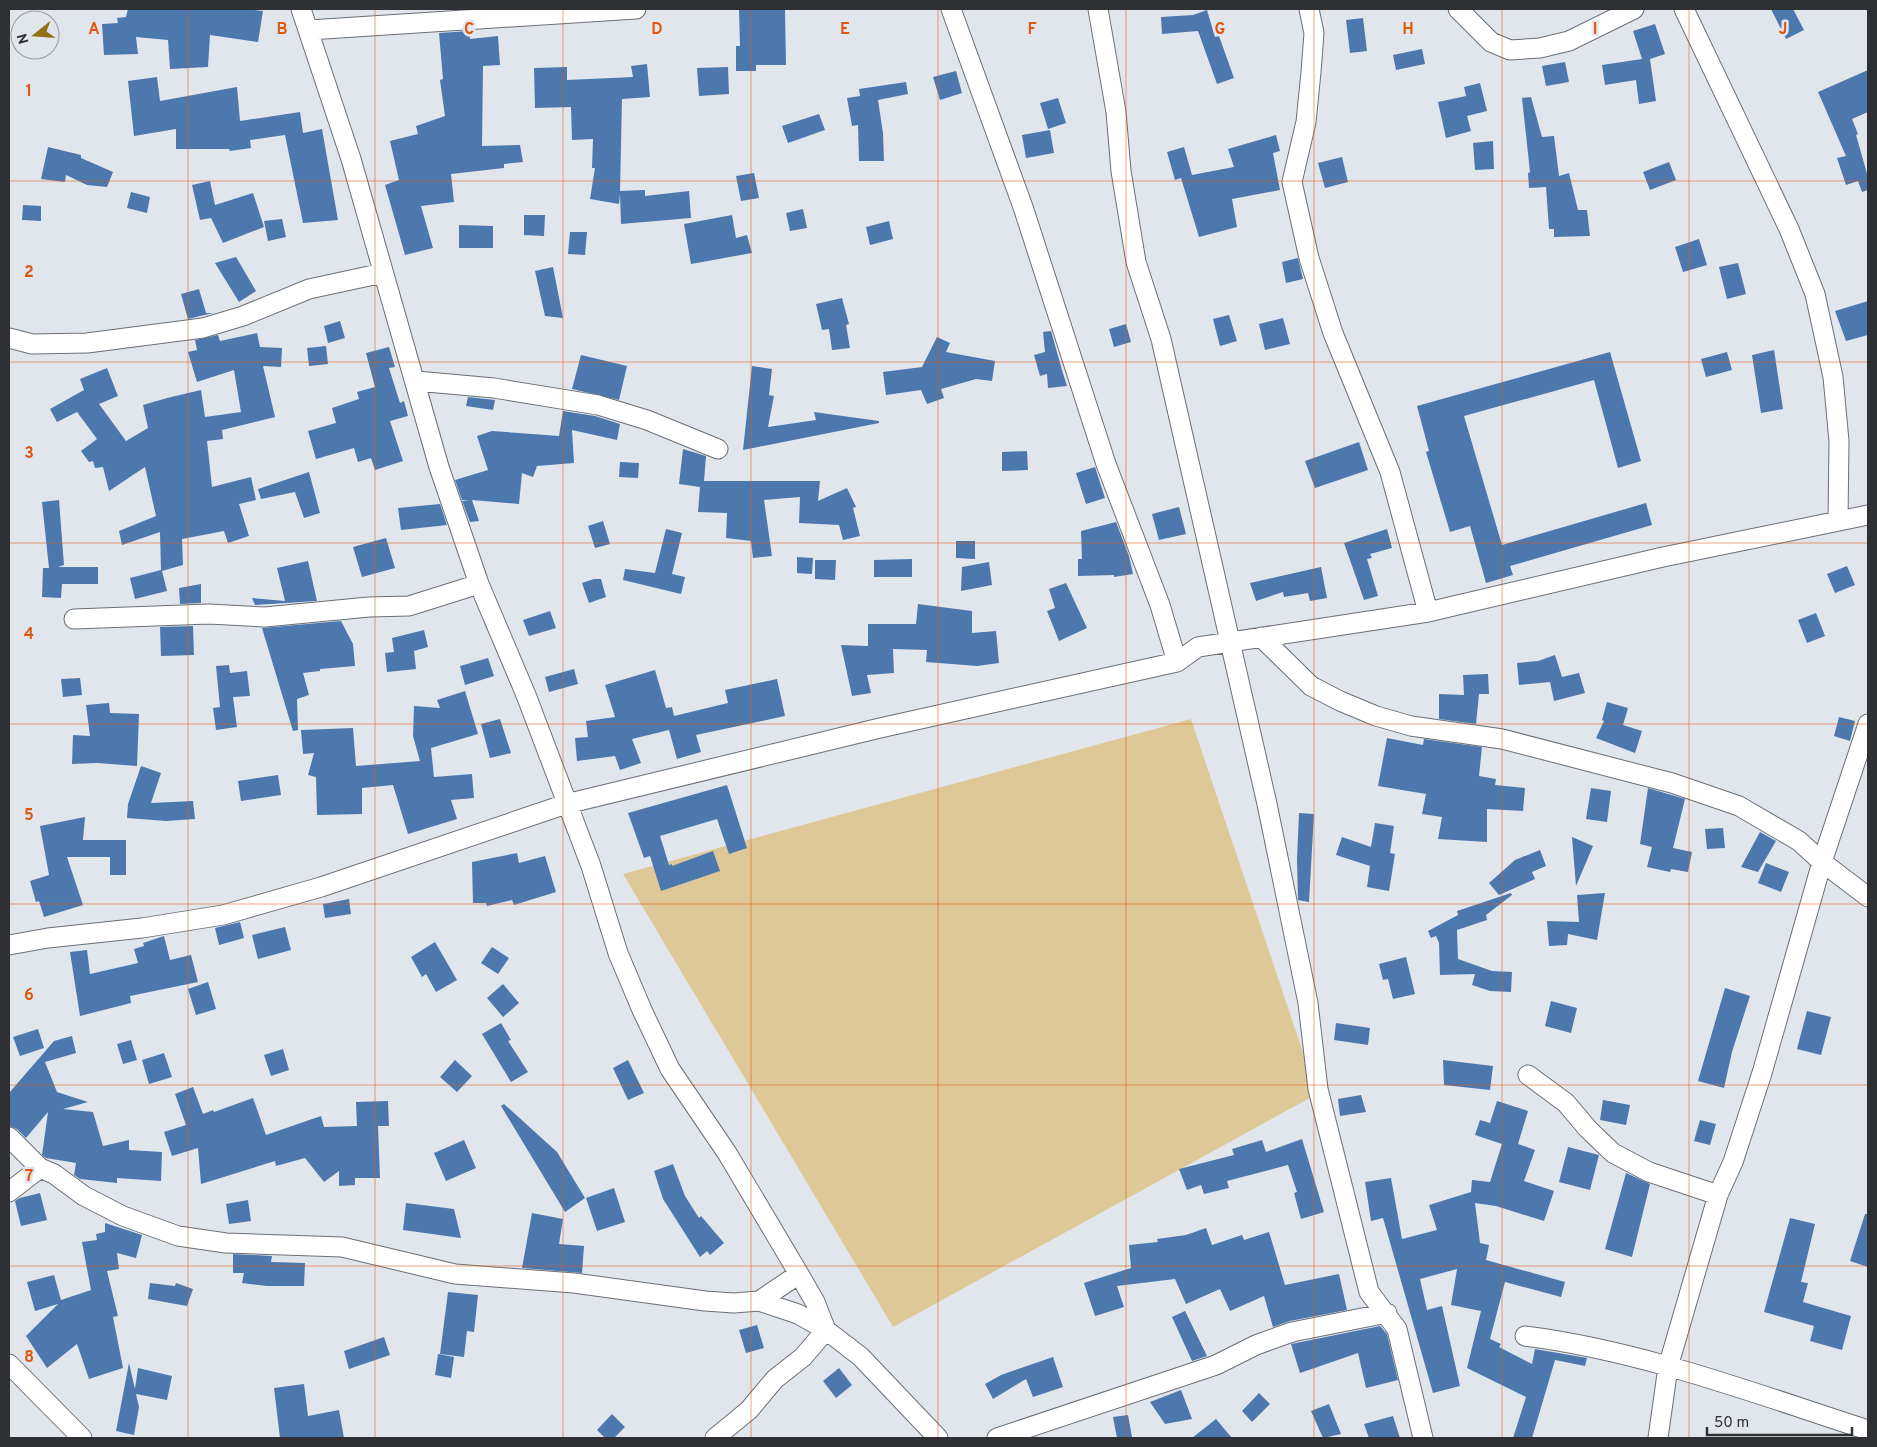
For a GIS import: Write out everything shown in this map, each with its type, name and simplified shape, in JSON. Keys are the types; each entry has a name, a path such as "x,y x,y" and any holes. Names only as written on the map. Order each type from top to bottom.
{"street":[{"path":"301,9 351,159 416,381 439,467 480,584 526,695 591,866 618,953 670,1069 727,1153 815,1302 826,1330"},
{"path":"309,30 636,9"},
{"path":"951,9 1022,207 1106,464 1160,605 1177,662"},
{"path":"1098,9 1116,112 1120,171 1136,262 1161,339 1189,469 1231,642 1308,1003 1318,1089 1369,1292 1387,1313 1397,1329 1423,1438"},
{"path":"1309,9 1314,33 1306,122 1292,182 1315,276 1333,333 1390,472 1428,612"},
{"path":"1458,9 1491,42 1510,50 1540,48 1569,41 1634,9"},
{"path":"1684,9 1789,229 1815,294 1833,377 1839,441 1838,520"},
{"path":"9,338 32,344 87,343 203,328 243,316 309,289 383,273"},
{"path":"416,381 478,386 598,405 647,420 718,449"},
{"path":"9,945 48,938 142,928 223,915 320,887 566,804 852,735 1177,662 1198,648 1428,612 1663,557 1868,515"},
{"path":"74,619 209,614 265,617 370,607 409,606 480,584"},
{"path":"1261,637 1311,686 1340,702 1376,716 1411,726 1502,739 1672,783 1739,806 1799,841 1822,862 1868,897"},
{"path":"1658,1438 1668,1367 1718,1195 1733,1162 1762,1073 1822,862 1868,724"},
{"path":"1528,1075 1566,1103 1588,1129 1613,1152 1649,1172 1718,1195"},
{"path":"9,1136 40,1168 54,1174 84,1196 123,1216 178,1236 226,1243 342,1247 455,1274 574,1284 705,1301 734,1303 760,1301 798,1314 826,1330 861,1357 938,1438"},
{"path":"9,1192 40,1168"},
{"path":"760,1301 799,1274"},
{"path":"997,1438 1216,1365 1256,1345 1292,1332 1387,1313"},
{"path":"718,1437 749,1410 775,1379 803,1357 826,1330"},
{"path":"1525,1336 1567,1341 1668,1367 1868,1430"},
{"path":"9,1364 82,1438"}],"shaded area":[{"path":"1191,719 1317,1094 893,1327 623,874"}],"building":[{"path":"128,9 247,9 263,11 258,42 210,35 208,67 170,69 168,40 136,37 138,54 104,55 102,24 118,23 117,18 126,17"},
{"path":"739,9 785,9 786,65 756,65 756,71 736,71 736,46 740,46"},
{"path":"1771,9 1793,9 1804,30 1786,39"},
{"path":"1207,10 1215,37 1219,36 1234,78 1217,84 1198,31 1162,34 1161,17 1193,15"},
{"path":"1363,18 1367,51 1350,53 1346,20"},
{"path":"1655,24 1665,54 1650,59 1656,101 1639,104 1636,80 1605,85 1602,65 1642,59 1633,31"},
{"path":"469,31 470,39 498,36 500,65 483,66 482,146 520,145 523,162 504,164 504,168 451,174 454,202 421,206 433,248 405,255 385,185 399,180 390,141 418,134 416,126 445,116 440,80 443,79 439,33"},
{"path":"1422,49 1425,64 1396,70 1393,55"},
{"path":"1565,62 1569,82 1546,86 1542,66"},
{"path":"647,64 650,97 622,99 620,191 645,190 645,196 689,191 691,218 621,224 620,194 619,204 590,199 595,168 592,168 593,139 572,140 571,107 535,108 534,68 567,67 567,80 633,77 631,66"},
{"path":"728,67 729,94 699,96 697,68"},
{"path":"1868,70 1868,112 1852,119 1858,134 1856,135 1868,177 1868,190 1862,192 1858,181 1846,185 1837,158 1846,156 1818,92"},
{"path":"956,71 962,93 940,100 933,77"},
{"path":"157,77 160,101 237,87 240,121 300,112 303,133 322,129 338,220 303,223 285,135 250,140 251,148 230,151 229,149 176,149 176,129 134,136 128,81"},
{"path":"906,82 908,94 878,100 883,133 884,161 859,161 858,125 852,126 847,98 860,96 859,89"},
{"path":"1480,83 1487,111 1467,116 1471,131 1446,138 1438,102 1466,96 1464,87"},
{"path":"1531,97 1542,137 1554,136 1559,176 1569,173 1578,210 1587,210 1590,236 1554,237 1554,229 1549,229 1546,187 1529,188 1528,173 1530,172 1522,98"},
{"path":"1058,98 1066,123 1048,129 1040,103"},
{"path":"819,114 825,130 788,143 782,126"},
{"path":"1050,130 1054,153 1026,158 1022,135"},
{"path":"1276,135 1280,151 1273,153 1280,190 1232,199 1237,227 1199,237 1181,178 1175,180 1167,152 1184,147 1192,175 1234,167 1228,149"},
{"path":"1493,141 1494,169 1475,170 1473,143"},
{"path":"48,147 81,155 81,158 113,172 107,187 87,185 66,175 65,182 41,179"},
{"path":"1342,157 1348,182 1325,188 1318,163"},
{"path":"1669,162 1676,180 1650,190 1643,172"},
{"path":"754,173 759,198 741,201 736,176"},
{"path":"210,181 215,205 253,193 264,227 223,243 211,218 200,220 192,185"},
{"path":"131,192 150,197 147,213 127,208"},
{"path":"23,205 41,206 41,221 22,220"},
{"path":"803,209 807,228 790,231 786,213"},
{"path":"524,215 545,215 544,236 524,235"},
{"path":"732,215 736,238 747,235 752,253 691,264 684,224"},
{"path":"282,219 286,237 268,241 264,221"},
{"path":"889,221 893,239 870,245 866,227"},
{"path":"459,225 493,226 493,248 459,248"},
{"path":"570,232 587,232 585,255 568,254"},
{"path":"1699,239 1707,265 1683,272 1675,247"},
{"path":"236,257 256,291 239,302 215,263"},
{"path":"1298,258 1303,279 1286,283 1282,262"},
{"path":"1738,263 1746,294 1727,299 1719,267"},
{"path":"553,267 563,318 545,316 535,271"},
{"path":"199,289 206,313 213,313 188,319 181,294"},
{"path":"842,298 849,324 846,325 850,348 832,350 829,329 822,330 816,304"},
{"path":"1868,301 1868,335 1846,341 1835,311"},
{"path":"1229,315 1237,341 1220,346 1213,319"},
{"path":"1283,318 1290,344 1265,350 1259,324"},
{"path":"340,321 345,338 328,343 324,326"},
{"path":"1126,324 1131,342 1114,347 1109,329"},
{"path":"1051,331 1067,386 1048,388 1047,374 1040,376 1034,355 1045,352 1043,332"},
{"path":"257,333 260,347 282,348 281,367 263,366 275,417 222,430 223,439 207,441 212,487 251,477 256,500 239,504 249,536 228,543 224,531 182,539 183,565 162,571 167,591 135,599 130,578 161,570 160,532 122,545 119,531 156,516 145,467 109,491 103,467 95,468 93,461 89,462 81,451 97,439 77,412 57,422 50,409 84,390 80,379 107,368 118,396 99,404 126,441 148,428 143,405 167,398 201,390 205,417 241,412 234,370 197,382 188,352 197,350 195,340 218,335 220,341"},
{"path":"937,337 950,343 946,352 995,361 992,381 976,379 941,389 944,398 927,404 921,390 886,395 883,372 922,367"},
{"path":"326,346 328,364 309,366 307,348"},
{"path":"389,347 395,367 389,368 400,403 404,401 408,416 390,421 403,461 375,470 371,458 358,462 354,448 316,459 308,431 336,423 332,408 359,399 357,392 375,387 366,353"},
{"path":"1774,350 1783,409 1761,413 1752,355"},
{"path":"1610,352 1641,461 1618,468 1594,380 1464,416 1502,545 1646,503 1652,525 1510,566 1513,575 1486,583 1470,526 1450,532 1426,452 1429,451 1417,406"},
{"path":"1727,352 1732,370 1706,377 1701,359"},
{"path":"581,355 627,366 619,400 572,389"},
{"path":"752,366 772,369 769,395 774,396 768,427 816,420 814,412 879,421 879,423 743,450"},
{"path":"468,397 495,400 493,410 466,406"},
{"path":"563,411 595,416 620,424 617,440 572,430 574,463 537,466 533,477 522,473 519,504 472,500 479,521 470,522 462,501 469,500 462,500 455,480 488,470 477,436 492,431 559,436"},
{"path":"1359,442 1368,470 1315,488 1305,461"},
{"path":"683,449 706,456 704,481 820,481 818,501 847,488 856,507 853,508 860,536 843,540 839,525 799,523 800,497 764,500 772,556 753,558 751,541 726,538 727,513 698,512 700,487 679,484"},
{"path":"1027,451 1028,470 1002,471 1002,452"},
{"path":"620,462 639,463 638,478 619,477"},
{"path":"1095,467 1105,498 1086,504 1076,473"},
{"path":"309,472 320,513 304,518 295,492 261,499 258,489"},
{"path":"59,500 64,565 58,567 98,567 98,584 62,584 61,598 42,597 43,568 49,568 42,502"},
{"path":"440,504 447,525 401,530 398,508"},
{"path":"1179,507 1186,534 1159,540 1152,514"},
{"path":"603,521 610,544 595,548 588,526"},
{"path":"1116,522 1129,556 1133,574 1114,577 1114,575 1078,576 1078,559 1082,559 1081,531"},
{"path":"666,529 682,533 672,574 685,577 681,594 623,580 625,569 655,573"},
{"path":"1387,529 1392,548 1370,554 1372,558 1367,559 1378,596 1364,600 1344,543"},
{"path":"386,538 395,568 362,577 353,547"},
{"path":"956,541 975,541 975,559 956,558"},
{"path":"797,557 813,558 812,574 797,573"},
{"path":"912,559 912,577 874,577 874,560"},
{"path":"815,560 836,560 835,580 815,579"},
{"path":"308,561 317,601 255,605 252,598 285,601 277,568"},
{"path":"989,562 992,585 961,591 962,567"},
{"path":"1847,566 1855,585 1835,593 1827,574"},
{"path":"1321,567 1327,598 1310,601 1308,593 1284,597 1283,592 1256,601 1250,583"},
{"path":"601,579 606,597 589,603 582,583"},
{"path":"1066,583 1087,628 1059,641 1047,611 1055,608 1049,589"},
{"path":"201,584 201,603 180,604 179,588"},
{"path":"918,604 972,611 972,633 996,631 999,663 977,666 926,662 927,650 893,649 894,673 867,675 871,693 852,696 841,645 868,646 868,624 916,624"},
{"path":"550,611 556,628 529,636 523,620"},
{"path":"1816,613 1825,636 1807,643 1798,620"},
{"path":"341,621 353,644 355,666 320,669 320,671 303,673 309,695 297,699 298,730 293,731 262,628"},
{"path":"193,626 194,655 161,656 160,627"},
{"path":"424,630 428,647 414,651 416,669 387,672 385,653 394,652 392,638"},
{"path":"1555,655 1562,677 1579,673 1585,693 1554,701 1550,682 1519,685 1517,663 1538,661"},
{"path":"488,658 494,676 465,685 460,666"},
{"path":"229,665 230,673 247,671 250,696 233,697 237,727 216,730 213,708 220,707 216,666"},
{"path":"574,669 578,684 549,692 545,677"},
{"path":"655,670 666,708 672,707 674,716 728,703 725,690 777,679 785,716 696,735 701,752 677,759 669,730 632,739 641,763 620,770 615,756 577,761 575,738 588,737 586,721 615,717 605,685"},
{"path":"1488,674 1489,694 1479,694 1476,724 1439,719 1439,694 1464,695 1463,675"},
{"path":"80,678 82,695 63,697 61,679"},
{"path":"465,691 478,734 431,748 434,777 472,774 474,798 451,800 457,819 408,834 393,785 362,788 362,814 317,815 316,777 308,775 314,753 303,754 301,730 353,728 356,766 420,761 413,736 414,706 440,708 437,700"},
{"path":"1607,702 1628,708 1623,725 1642,731 1635,753 1596,738 1604,721 1602,720"},
{"path":"109,703 110,713 139,714 137,766 97,763 72,764 73,735 90,736 86,705"},
{"path":"1839,717 1855,721 1850,741 1834,736"},
{"path":"500,719 511,753 490,758 481,724"},
{"path":"1387,738 1423,745 1424,739 1482,747 1479,776 1496,779 1495,785 1525,788 1523,811 1487,809 1487,842 1438,839 1442,817 1422,814 1426,794 1378,786"},
{"path":"141,766 161,773 151,803 193,801 195,819 166,821 127,818 128,804"},
{"path":"278,775 281,795 241,801 238,781"},
{"path":"727,785 747,848 729,854 717,819 660,836 669,865 672,864 672,866 713,851 720,871 661,891 650,856 644,858 628,813"},
{"path":"1591,788 1611,791 1607,822 1586,819"},
{"path":"1648,788 1685,799 1673,848 1692,852 1688,872 1671,869 1670,872 1647,867 1652,847 1640,844"},
{"path":"1299,813 1314,814 1309,902 1298,900"},
{"path":"85,817 83,840 126,840 126,875 110,875 110,857 67,857 83,905 44,917 39,901 36,902 30,881 49,875 40,826"},
{"path":"1375,823 1394,826 1390,853 1395,854 1389,891 1367,887 1370,866 1336,855 1342,837 1371,847"},
{"path":"1723,828 1725,848 1707,849 1705,829"},
{"path":"1760,832 1776,841 1758,872 1741,867"},
{"path":"1572,837 1593,846 1576,886"},
{"path":"1540,850 1546,866 1532,872 1535,879 1499,895 1489,883 1515,860"},
{"path":"517,853 519,863 545,856 556,892 514,905 512,900 487,906 486,903 473,903 472,862"},
{"path":"1766,863 1789,872 1781,892 1758,883"},
{"path":"1511,893 1512,895 1486,915 1487,920 1457,930 1458,959 1492,971 1512,972 1511,992 1490,991 1472,985 1475,974 1440,975 1439,943 1436,936 1431,938 1428,931 1458,915 1457,911"},
{"path":"1605,893 1597,940 1568,934 1567,945 1549,946 1547,921 1579,922 1577,895"},
{"path":"349,899 351,914 325,918 323,904"},
{"path":"240,922 244,938 219,945 215,928"},
{"path":"285,927 291,950 258,959 252,935"},
{"path":"164,936 170,960 191,955 198,982 130,996 131,1003 80,1016 70,952 87,950 90,974 138,963 134,949 144,946 143,943"},
{"path":"435,942 457,980 436,992 426,974 422,977 411,957"},
{"path":"492,947 509,958 498,974 481,963"},
{"path":"1406,957 1415,994 1393,999 1388,979 1383,980 1379,964"},
{"path":"208,982 216,1009 196,1015 188,989"},
{"path":"503,984 519,1003 503,1017 487,998"},
{"path":"1725,988 1750,996 1732,1052 1724,1088 1698,1081"},
{"path":"1551,1001 1577,1008 1571,1033 1545,1026"},
{"path":"1807,1011 1831,1017 1821,1055 1797,1049"},
{"path":"501,1023 511,1040 508,1041 528,1072 511,1082 482,1034"},
{"path":"1336,1023 1370,1028 1368,1045 1334,1040"},
{"path":"38,1029 44,1048 20,1056 13,1037"},
{"path":"72,1036 76,1053 45,1062 57,1092 88,1102 63,1109 93,1112 103,1146 129,1140 129,1150 162,1152 161,1181 117,1178 117,1183 80,1179 74,1175 76,1163 46,1158 42,1155 48,1112 26,1138 17,1129 9,1126 9,1093 54,1041"},
{"path":"131,1040 137,1060 123,1064 117,1044"},
{"path":"283,1049 289,1070 271,1076 264,1055"},
{"path":"164,1053 172,1077 149,1084 142,1060"},
{"path":"455,1060 472,1076 457,1092 440,1077"},
{"path":"628,1060 644,1093 628,1100 613,1068"},
{"path":"1443,1060 1493,1066 1490,1090 1444,1085"},
{"path":"193,1087 203,1114 253,1098 266,1135 321,1116 324,1127 357,1126 356,1102 388,1101 389,1126 378,1126 380,1178 355,1178 355,1185 339,1186 339,1171 324,1182 305,1158 276,1166 275,1161 201,1184 198,1148 172,1156 164,1132 186,1125 175,1094"},
{"path":"1361,1095 1366,1112 1340,1116 1338,1099"},
{"path":"1603,1100 1630,1105 1626,1125 1600,1120"},
{"path":"1497,1101 1528,1111 1518,1144 1535,1150 1524,1181 1554,1191 1544,1221 1496,1206 1475,1203 1480,1243 1489,1245 1486,1260 1565,1282 1561,1297 1505,1282 1490,1339 1501,1344 1499,1347 1532,1364 1535,1349 1587,1358 1585,1366 1555,1360 1532,1438 1513,1438 1526,1397 1467,1368 1481,1311 1451,1305 1457,1269 1420,1279 1427,1310 1442,1306 1460,1386 1433,1393 1383,1218 1371,1221 1365,1182 1391,1178 1402,1239 1437,1230 1429,1205 1471,1192 1472,1180 1490,1182 1502,1144 1475,1135 1480,1120 1490,1123"},
{"path":"504,1104 557,1152 585,1198 565,1212 501,1106"},
{"path":"1700,1120 1716,1124 1710,1145 1694,1141"},
{"path":"1302,1139 1324,1212 1301,1219 1294,1193 1297,1192 1288,1165 1227,1181 1229,1188 1204,1194 1201,1185 1187,1190 1179,1169 1234,1155 1232,1149 1262,1140 1266,1152"},
{"path":"464,1140 476,1168 446,1181 434,1153"},
{"path":"1568,1147 1599,1155 1590,1190 1559,1182"},
{"path":"673,1164 685,1196 699,1218 701,1216 724,1243 710,1255 707,1251 700,1257 663,1199 654,1171"},
{"path":"1626,1173 1650,1184 1632,1257 1605,1249"},
{"path":"614,1188 625,1222 597,1231 586,1198"},
{"path":"40,1193 47,1220 21,1226 15,1201"},
{"path":"248,1200 251,1221 229,1224 226,1204"},
{"path":"406,1203 454,1209 461,1238 403,1230"},
{"path":"532,1213 563,1219 559,1244 584,1246 582,1273 522,1268"},
{"path":"1865,1214 1868,1214 1868,1267 1850,1261"},
{"path":"1790,1218 1815,1224 1801,1282 1808,1283 1803,1302 1851,1316 1842,1350 1810,1341 1814,1326 1764,1312"},
{"path":"105,1223 142,1235 136,1258 117,1253 119,1269 107,1271 118,1316 113,1317 123,1368 89,1379 77,1344 47,1368 26,1336 58,1304 35,1311 27,1282 54,1275 61,1300 91,1290 82,1242 97,1240 96,1234 105,1232"},
{"path":"1206,1228 1212,1245 1242,1235 1244,1240 1269,1232 1285,1285 1339,1274 1347,1310 1290,1321 1273,1327 1264,1296 1230,1311 1220,1289 1186,1304 1175,1279 1117,1286 1124,1307 1095,1316 1084,1283 1131,1268 1129,1245 1158,1242 1157,1239 1186,1235"},
{"path":"233,1254 272,1256 271,1262 305,1263 304,1286 267,1286 242,1283 244,1273 233,1273"},
{"path":"150,1283 175,1286 176,1283 193,1289 187,1306 148,1299"},
{"path":"448,1292 478,1295 474,1332 467,1331 464,1357 440,1354"},
{"path":"1185,1311 1207,1356 1192,1361 1172,1317"},
{"path":"757,1325 764,1348 746,1353 739,1330"},
{"path":"1380,1326 1387,1334 1398,1380 1366,1388 1358,1353 1300,1373 1291,1344"},
{"path":"384,1337 390,1355 349,1369 344,1351"},
{"path":"438,1354 454,1357 451,1378 435,1375"},
{"path":"1053,1357 1063,1387 1033,1397 1026,1379 993,1399 985,1384 1001,1375"},
{"path":"129,1363 135,1389 138,1368 172,1376 167,1400 136,1394 139,1407 134,1435 116,1431"},
{"path":"839,1368 852,1385 836,1398 823,1381"},
{"path":"304,1384 308,1416 339,1410 344,1438 280,1438 274,1388"},
{"path":"1181,1390 1192,1419 1165,1424 1150,1402"},
{"path":"1259,1393 1270,1404 1252,1422 1242,1411"},
{"path":"1329,1404 1341,1434 1323,1438 1311,1411"},
{"path":"612,1414 625,1427 614,1438 605,1438 597,1430"},
{"path":"1128,1415 1132,1437 1117,1438 1113,1417"},
{"path":"1393,1416 1400,1438 1369,1438 1364,1424"},
{"path":"1216,1419 1232,1438 1192,1438"}]}
